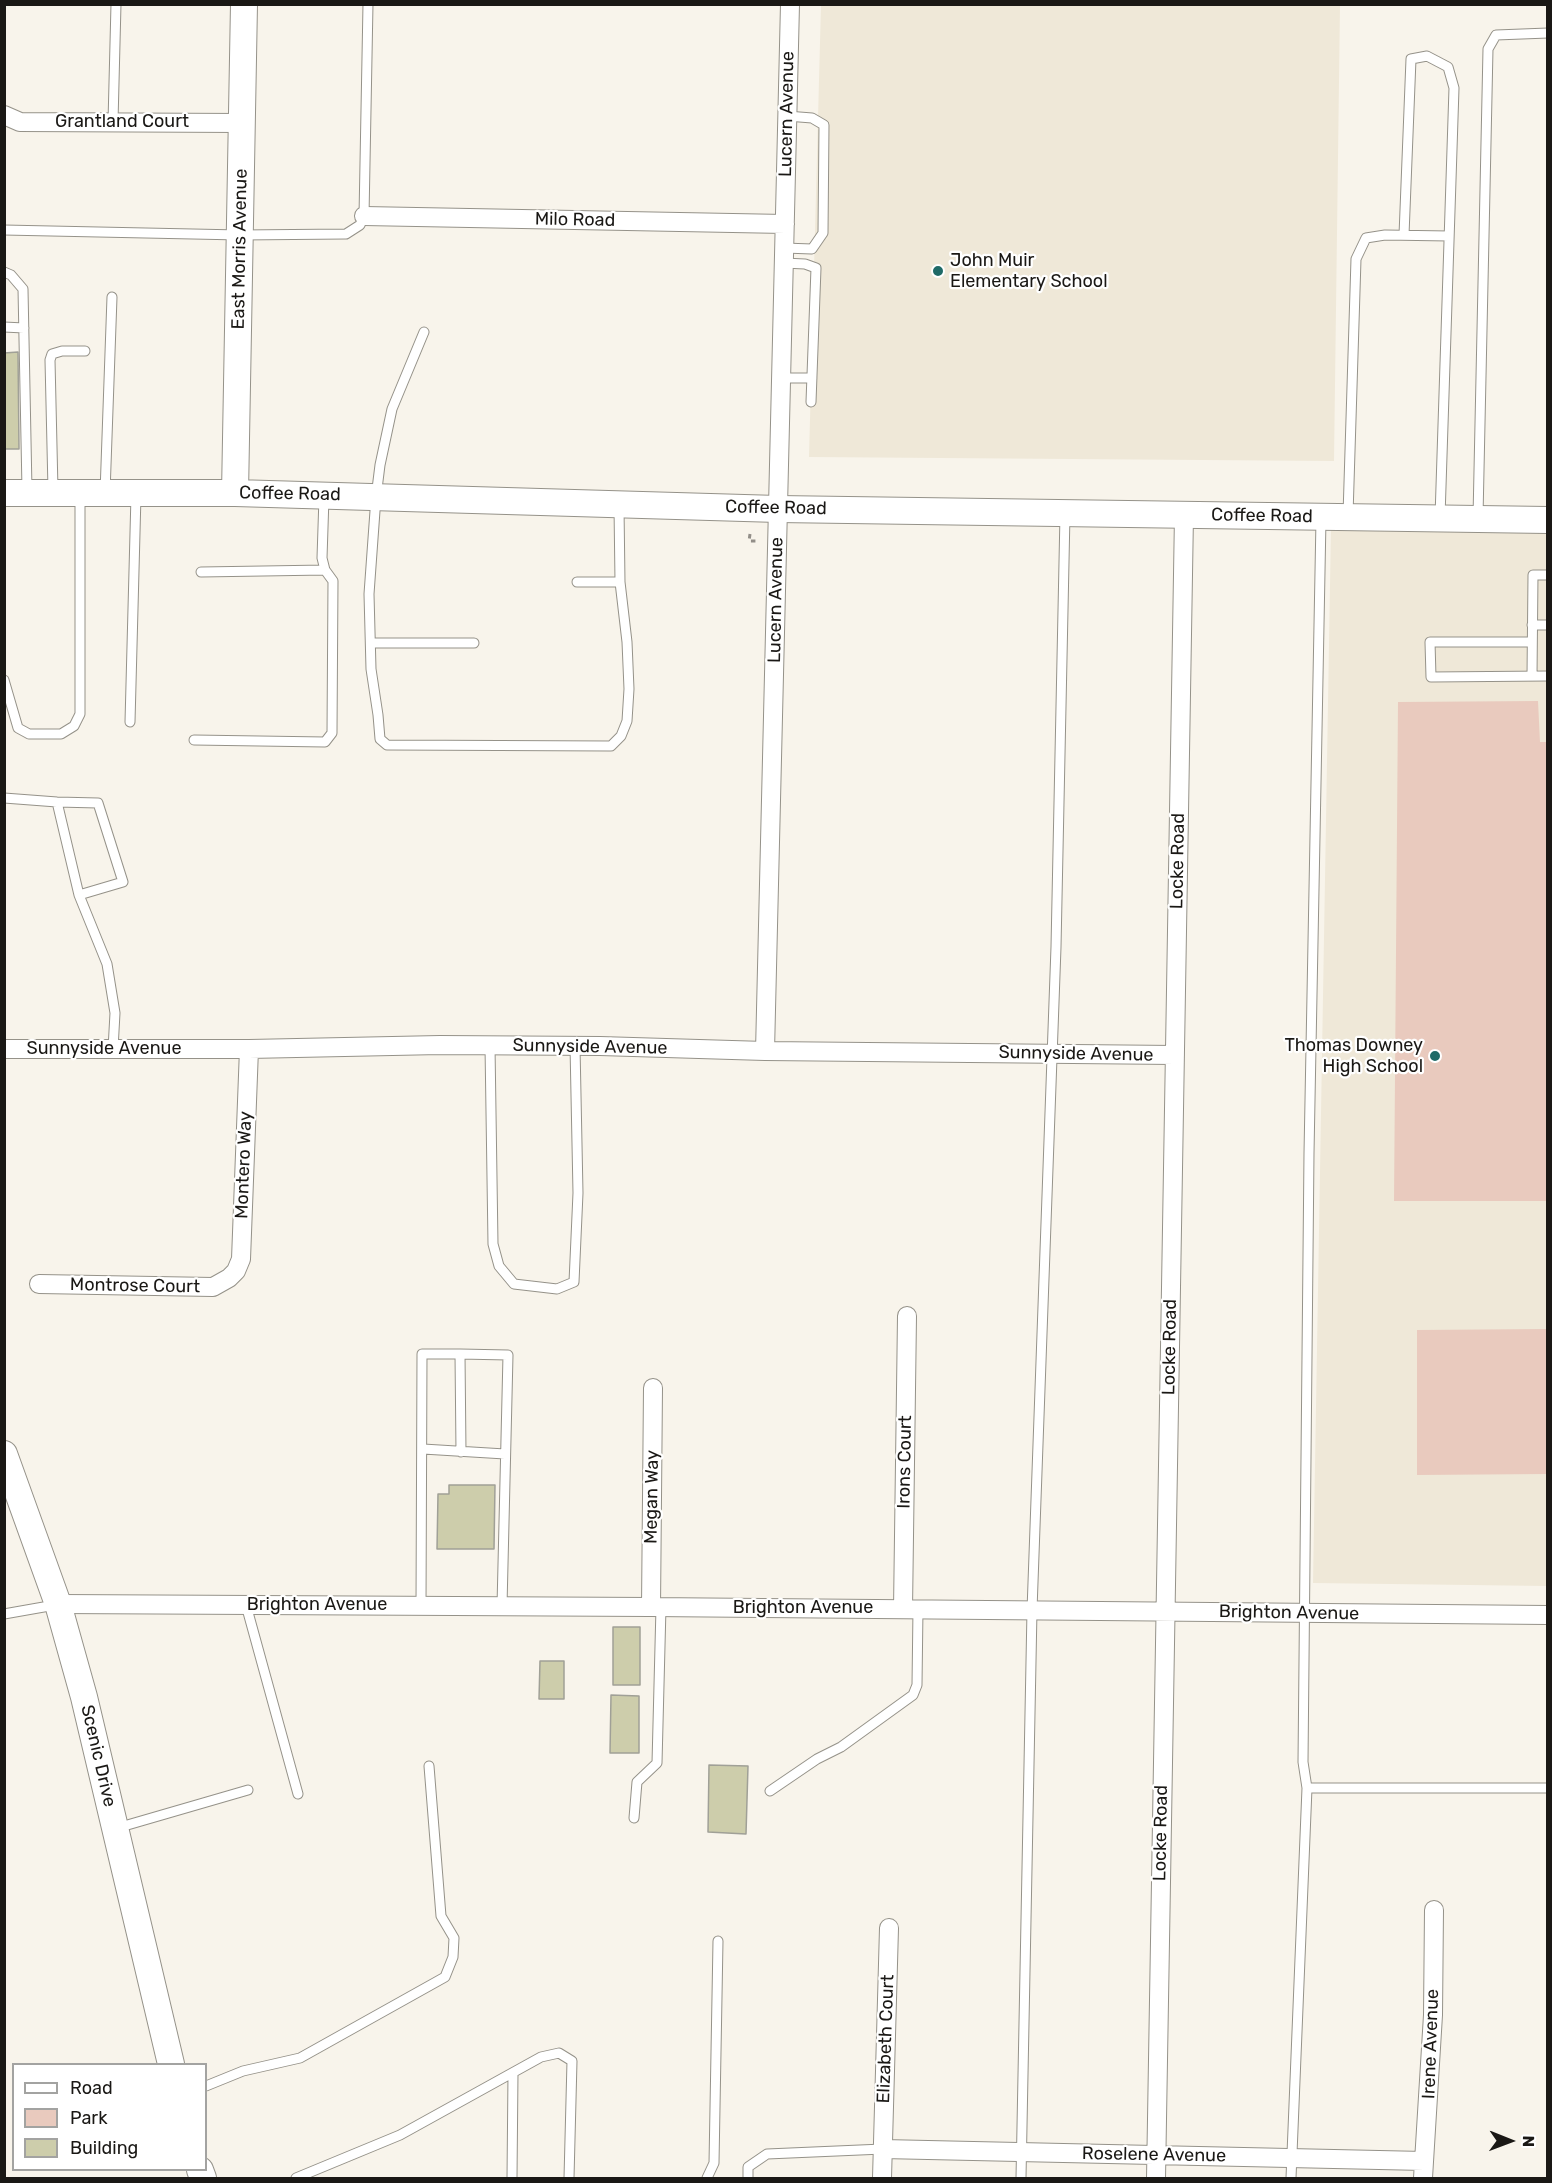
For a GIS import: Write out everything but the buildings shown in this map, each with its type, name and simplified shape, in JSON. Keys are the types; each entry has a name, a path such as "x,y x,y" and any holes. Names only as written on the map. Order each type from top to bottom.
{"main road":[{"name":"East Morris Avenue","path":"235,493 244,4"},
{"name":"Coffee Road","path":"28,493 235,493 778,509 1548,520"},
{"name":"Scenic Drive","path":"4,1454 58,1604 84,1696 171,2063"}],"street":[{"name":"Lucern Avenue","path":"765,1051 790,4"},
{"name":"Grantland Court","path":"4,115 20,122 242,123"},
{"name":"Milo Road","path":"364,216 785,224"},
{"name":"Locke Road","path":"1156,2178 1184,515"},
{"name":"Sunnyside Avenue","path":"4,1049 575,1046 765,1051 1175,1055"},
{"name":"Montero Way","path":"229,1278 241,1259 249,1049"},
{"name":"Montrose Court","path":"39,1284 213,1287 229,1278"},
{"name":"Irons Court","path":"908,1316 911,1609"},
{"name":"Megan Way","path":"653,1388 656,1607"},
{"name":"Brighton Avenue","path":"58,1604 1548,1615"},
{"name":"Irene Avenue","path":"1424,2170 1433,2015 1434,1910"},
{"name":"Elizabeth Court","path":"882,2178 889,1928"},
{"name":"Roselene Avenue","path":"883,2149 1291,2158 1424,2170"}],"lane":[{"path":"113,122 116,4"},
{"path":"4,230 240,235 346,234 360,225 364,216 368,4"},
{"path":"1478,519 1488,49 1496,34 1548,33"},
{"path":"1404,235 1412,59 1427,56 1448,68 1454,88 1440,519"},
{"path":"784,255 812,249 823,233 824,125 812,118 787,116"},
{"path":"1348,517 1356,259 1366,238 1385,235 1449,236"},
{"path":"784,255 816,268 812,402"},
{"path":"4,272 23,289 28,493"},
{"path":"4,680 18,728 29,734 61,734 74,726 80,714 93,493 112,297"},
{"path":"4,327 24,327"},
{"path":"424,332 392,409 376,497 369,594 371,669 380,740 387,745 611,746 621,736 627,721 629,689 620,582 619,504"},
{"path":"28,493 52,354 62,351 85,351"},
{"path":"781,378 812,378"},
{"path":"130,722 136,493"},
{"path":"195,740 325,742 332,733 333,581 325,570 322,558 324,495"},
{"path":"1021,2178 1032,1610 1057,899 1065,513"},
{"path":"1291,2178 1307,1788 1303,1762 1309,1153 1321,517"},
{"path":"201,572 325,570"},
{"path":"1532,676 1533,574 1548,575"},
{"path":"577,582 620,582"},
{"path":"1532,625 1548,625"},
{"path":"1532,642 1430,642 1431,677 1548,675"},
{"path":"371,643 474,643"},
{"path":"4,798 98,803 123,882 79,895"},
{"path":"57,802 79,895 107,964 115,1013 113,1049"},
{"path":"490,1046 493,1244 499,1266 514,1284 557,1289 574,1282 578,1192 575,1046"},
{"path":"421,1606 422,1354 508,1355 502,1606"},
{"path":"460,1354 461,1452"},
{"path":"423,1449 506,1454"},
{"path":"4,1614 58,1604"},
{"path":"246,1605 298,1794"},
{"path":"634,1818 638,1782 657,1763 656,1607"},
{"path":"770,1791 817,1759 841,1747 913,1695 917,1685 911,1609"},
{"path":"207,2086 243,2071 300,2058 445,1977 453,1957 454,1938 441,1916 429,1766"},
{"path":"1307,1788 1548,1788"},
{"path":"115,1829 248,1790"},
{"path":"707,2178 714,2163 718,1941"},
{"path":"296,2178 400,2134 541,2057 559,2053 572,2061 569,2178"},
{"path":"512,2178 513,2073"},
{"path":"748,2178 748,2167 768,2154 883,2149"}],"path":[{"path":"750,534 749,541 756,542"}],"shaded area":[{"path":"821,5 1340,5 1334,461 809,457"},
{"name":"Thomas Downey High School","path":"1331,527 1547,529 1547,1586 1313,1583"}],"green space":[{"path":"1538,701 1540,742 1548,742 1547,1201 1394,1201 1398,702"},
{"path":"1547,1329 1547,1474 1417,1475 1417,1330"}],"place":[{"name":"John Muir Elementary School","path":"938,271"},
{"name":"Thomas Downey High School","path":"1435,1056"}]}
